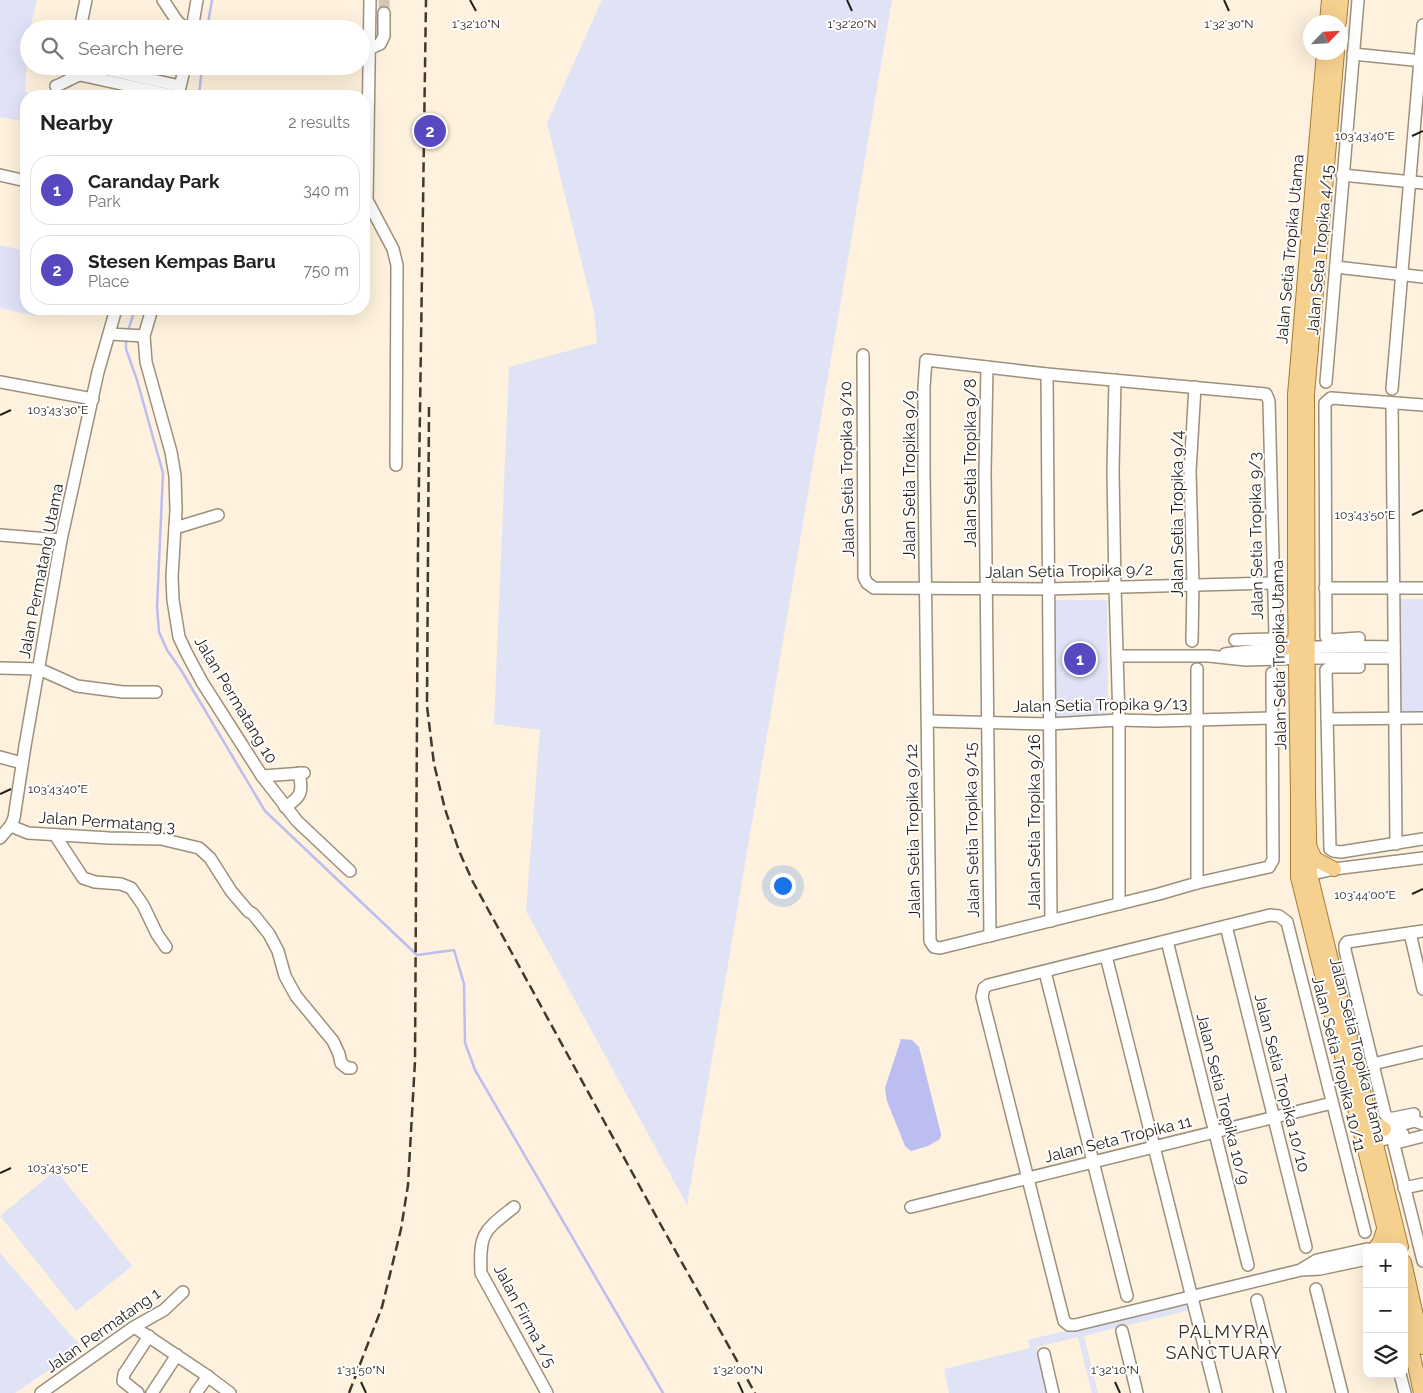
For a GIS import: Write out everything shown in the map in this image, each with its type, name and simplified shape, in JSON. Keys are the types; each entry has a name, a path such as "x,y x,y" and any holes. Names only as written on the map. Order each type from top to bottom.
{"main road":[{"path":"1328,15 1329,0"},
{"path":"1340,15 1341,0"},
{"name":"Jalan Setia Tropika Utama","path":"1304,876 1310,848 1290,652 1295,395 1323,60"},
{"name":"Jalan Setia Tropika Utama","path":"1336,60 1307,394 1290,652 1296,676 1298,794 1304,876 1377,1135 1388,1243"},
{"path":"1310,848 1315,858 1334,869"},
{"name":"Jalan Setia Tropika Utama","path":"1377,1135 1384,1229 1380,1242 1383,1243"},
{"path":"1408,1280 1423,1347"},
{"path":"1408,1332 1422,1393"}],"street":[{"path":"82,20 86,0"},
{"path":"163,0 176,20"},
{"path":"370,0 370,20"},
{"name":"Jalan Seta Tropika 4/15","path":"1326,382 1358,0"},
{"path":"192,20 197,2"},
{"path":"370,49 380,44 384,36 384,13"},
{"path":"1392,389 1409,182 1422,61 1423,25"},
{"path":"1353,54 1422,61"},
{"path":"56,86 80,75 162,90"},
{"path":"119,75 168,90"},
{"path":"179,90 183,75"},
{"path":"368,90 369,75"},
{"path":"0,174 20,179"},
{"path":"1342,175 1423,183"},
{"path":"370,206 393,249 397,265 396,465"},
{"path":"1336,267 1423,278"},
{"name":"Jalan Permatang Utama","path":"0,838 14,818 61,540 93,399 114,334 116,315"},
{"path":"114,334 142,336 150,315"},
{"name":"Jalan Permatang 10","path":"142,336 146,362 171,452 175,476 175,528 172,577 173,600 180,637 202,682 262,776 285,807 350,871"},
{"name":"Jalan Setia Tropika 9/10","path":"863,355 864,577 867,583"},
{"name":"Jalan Setia Tropika 9/9","path":"928,721 924,387 926,360 987,367"},
{"path":"987,367 1195,387"},
{"name":"Jalan Setia Tropika 9/8","path":"987,367 985,472 987,723"},
{"name":"Jalan Setia Tropika 9/16","path":"1048,374 1051,921"},
{"path":"1115,380 1118,904"},
{"path":"0,382 93,399"},
{"name":"Jalan Setia Tropika 9/3","path":"1195,387 1266,394 1270,401 1275,637 1271,640 1239,642 1235,640"},
{"name":"Jalan Setia Tropika 9/4","path":"1192,641 1193,584 1190,471 1195,387"},
{"path":"1359,638 1327,639 1326,634 1325,403 1331,398 1423,405"},
{"path":"1392,403 1396,844"},
{"path":"175,528 218,516"},
{"path":"0,535 61,540"},
{"name":"Jalan Setia Tropika 9/2","path":"867,583 874,588 926,589 1048,589 1193,584 1273,584"},
{"path":"1325,588 1423,588"},
{"path":"1117,656 1209,656 1246,651 1394,652"},
{"path":"1359,667 1331,667 1327,669 1329,845 1333,851 1337,852 1423,839"},
{"path":"0,668 39,669 77,686 123,692 156,692"},
{"path":"1197,669 1197,883"},
{"path":"990,936 1197,883 1258,871 1269,867 1273,860 1272,673"},
{"name":"Jalan Setia Tropika 9/13","path":"928,721 1050,724 1118,720 1157,721 1272,718"},
{"path":"1327,719 1423,718"},
{"name":"Jalan Setia Tropika 9/12","path":"928,721 930,940 934,947 940,948 990,936"},
{"name":"Jalan Setia Tropika 9/15","path":"987,723 990,936"},
{"path":"0,757 22,763"},
{"path":"262,776 302,773 302,786 299,795 295,802 285,807"},
{"name":"Jalan Permatang 3","path":"10,826 22,832 109,838 161,839 199,848 206,853 231,891 248,911 253,914 268,934 278,951 285,976 296,996 333,1041 342,1063 347,1068 351,1068"},
{"path":"55,835 82,878 95,882 121,884 131,888 143,905 157,934 166,947"},
{"path":"1304,876 1334,869 1423,858"},
{"name":"Jalan Setia Tropika 10/11","path":"1226,926 1270,915 1279,916 1287,922 1365,1232"},
{"path":"1226,926 988,985 984,988 982,993 1064,1321 1069,1325 1075,1325 1192,1297 1301,1270 1317,1260 1363,1259"},
{"name":"Jalan Setia Tropika 10/10","path":"1226,926 1306,1247"},
{"path":"1423,931 1347,942 1345,945 1373,1064 1377,1135 1404,1188 1423,1261"},
{"path":"1410,932 1423,988"},
{"name":"Jalan Setia Tropika 10/9","path":"1167,941 1248,1265"},
{"path":"1106,956 1216,1393"},
{"path":"1045,972 1127,1296"},
{"path":"1373,1064 1423,1052"},
{"name":"Jalan Seta Tropika 11","path":"911,1207 1332,1102"},
{"path":"1377,1135 1389,1119 1414,1114"},
{"path":"1377,1135 1402,1130 1416,1121 1423,1125"},
{"path":"1377,1135 1423,1136"},
{"path":"1404,1188 1423,1184"},
{"name":"Jalan Firma 1/5","path":"514,1207 488,1228 482,1241 480,1255 481,1273 547,1393"},
{"path":"1350,1258 1363,1251"},
{"path":"1316,1289 1342,1393"},
{"name":"Jalan Permatang 1","path":"41,1393 134,1327 164,1310 183,1292"},
{"path":"1257,1300 1280,1393"},
{"path":"134,1327 208,1376 230,1393"},
{"path":"1122,1331 1137,1393"},
{"path":"138,1393 124,1381 124,1374 149,1336"},
{"path":"1044,1354 1053,1393"},
{"path":"152,1393 177,1355"},
{"path":"196,1393 208,1376"},
{"path":"1401,1378 1405,1393"}],"shaded area":[{"path":"0,0 37,0 32,20 20,20 20,75 26,75 25,90 20,90 20,122 0,117"},
{"path":"602,0 892,0 687,1205 526,911 540,730 494,724 509,367 597,343 594,312 547,123"},
{"path":"0,245 20,250 20,312 0,308"},
{"path":"1400,599 1423,599 1423,712 1401,712"},
{"path":"1052,600 1107,600 1108,719 1053,719"},
{"path":"56,1170 132,1266 76,1311 0,1216"},
{"path":"0,1253 82,1348 15,1393 0,1393"},
{"path":"1182,1302 1190,1310 1084,1336 1098,1393 1092,1393 1078,1337 1037,1347 1048,1393 949,1393 944,1369 1030,1348 1028,1340"}],"water":[{"path":"901,1039 912,1040 919,1047 941,1134 940,1139 928,1146 911,1151 905,1146 887,1101 885,1088"}],"waterway":[{"path":"209,20 212,0"},
{"path":"200,90 201,75"},
{"path":"128,331 133,315"},
{"path":"126,339 126,349 137,380 163,473 157,607 159,632 167,650 181,670 265,811 417,955 454,950 464,984 465,1043 475,1070 663,1393"}],"tunnel":[{"path":"384,0 384,13"}],"railway":[{"path":"349,1393 382,1307 401,1229 408,1185 415,1061 418,547 426,0"},
{"path":"429,407 427,706 434,764 445,809 459,851 473,882 755,1393"}],"place":[{"name":"Stesen Kempas Baru","path":"430,131"},
{"name":"Caranday Park","path":"1080,659"}],"district":[{"name":"PALMYRA SANCTUARY","path":"1224,1341"}]}
